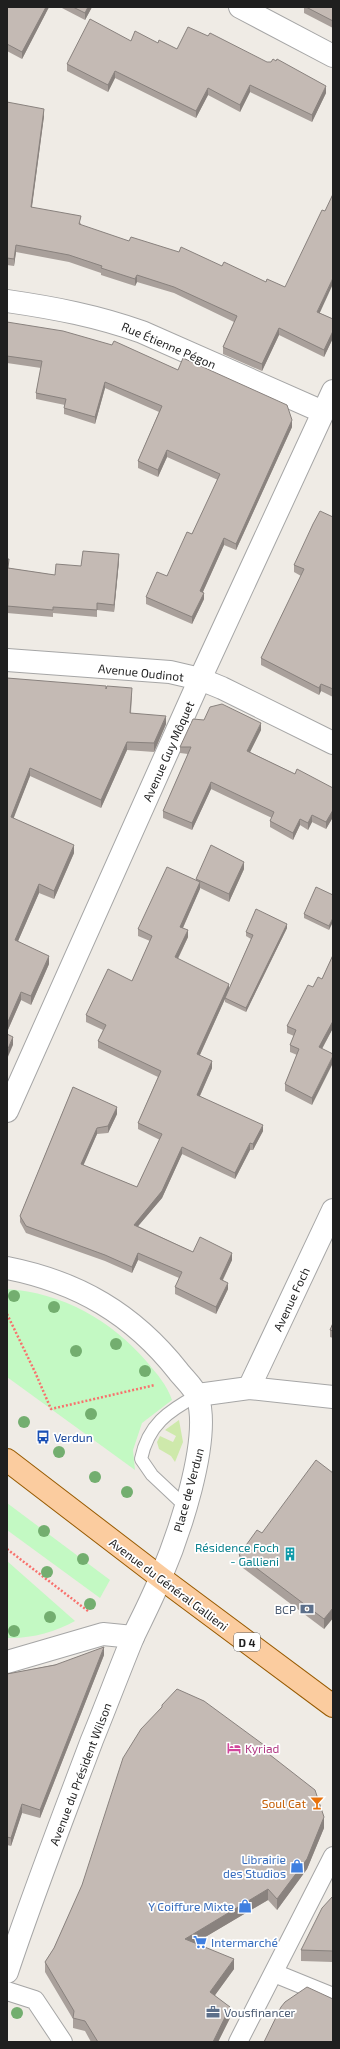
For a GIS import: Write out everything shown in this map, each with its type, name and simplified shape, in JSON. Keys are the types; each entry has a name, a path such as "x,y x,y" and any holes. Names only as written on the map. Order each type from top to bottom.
{"main road":[{"name":"Avenue du Général Gallieni","path":"7,1460 161,1578 333,1706"}],"street":[{"path":"240,7 333,56"},
{"name":"Rue Étienne Pégon","path":"7,301 61,309 112,321 142,332 323,412"},
{"name":"Avenue Guy Môquet","path":"7,1111 200,679 333,391"},
{"name":"Avenue Oudinot","path":"7,660 170,672 200,679 222,688 333,744"},
{"name":"Avenue Foch","path":"249,1388 333,1210"},
{"name":"Place de Verdun","path":"7,1268 34,1274 76,1289 113,1309 160,1348 198,1395 202,1416 197,1464 185,1506 161,1578"},
{"path":"198,1395 249,1388 333,1397"},
{"name":"Avenue du Président Wilson","path":"7,1972 92,1741 133,1637 161,1578"},
{"path":"7,1662 103,1634 133,1637"},
{"path":"238,2042 333,1856"},
{"path":"274,1973 333,1998"},
{"path":"7,1991 35,2000 63,2042"}],"lane":[{"path":"185,1506 152,1475 141,1459 144,1443 150,1432 177,1406 198,1395"}],"path":[{"path":"7,1314 51,1409 156,1385"},
{"path":"7,1549 88,1611"}],"green space":[{"path":"7,1289 47,1296 84,1311 118,1333 147,1362 161,1380 172,1400 142,1423 133,1450 135,1470 7,1377"},
{"path":"179,1420 183,1442 175,1462 171,1456 159,1449 157,1442 160,1436 173,1442 176,1436 165,1430"},
{"path":"7,1503 110,1580 100,1598 7,1530"},
{"path":"7,1561 75,1621 42,1634 7,1638"}],"building":[{"path":"7,7 46,7 22,52 7,44"},
{"path":"73,7 88,7 85,13"},
{"path":"306,7 333,7 333,21"},
{"path":"90,19 131,41 135,31 158,43 159,40 177,49 188,27 208,36 210,33 267,62 271,62 273,59 276,61 277,59 326,86 312,115 250,85 240,105 208,88 196,111 115,71 108,85 67,64"},
{"path":"7,102 44,109 31,207 81,216 79,224 129,241 131,237 179,252 181,247 222,266 224,262 266,282 267,279 285,287 322,210 325,211 333,194 333,278 317,312 333,319 333,331 324,350 279,328 262,364 223,347 237,316 174,287 137,275 135,279 101,268 102,266 69,255 16,245 14,259 7,258"},
{"path":"7,322 63,331 112,345 114,341 178,370 183,358 287,405 292,420 236,544 224,538 200,591 204,593 192,617 146,597 157,572 167,576 187,532 192,534 220,474 167,450 158,470 138,461 162,406 105,382 95,417 64,408 66,399 36,393 42,361 7,356"},
{"path":"320,511 333,517 333,689 321,684 319,688 261,658 304,569 294,565"},
{"path":"83,551 119,554 114,605 97,603 97,610 53,607 53,610 7,606 7,559 9,559 8,568 55,575 56,564 81,566"},
{"path":"7,678 106,686 106,689 107,686 132,688 130,713 166,716 154,743 127,742 101,800 30,768 11,817 74,845 54,891 39,884 15,940 49,956 31,996 21,992 7,1024"},
{"path":"222,704 261,723 247,751 295,774 297,769 333,788 333,810 326,822 312,815 308,823 300,819 293,833 270,821 274,812 211,782 192,823 163,811 191,747 180,747 193,719 204,720 210,707"},
{"path":"211,845 244,862 229,894 196,879"},
{"path":"167,867 200,882 180,927 188,930 175,957 229,984 197,1054 212,1061 197,1095 263,1125 253,1144 250,1143 235,1173 182,1147 162,1191 134,1225 193,1252 200,1237 232,1253 220,1279 228,1283 216,1307 175,1287 182,1272 138,1253 132,1267 105,1255 26,1226 20,1216 73,1087 117,1107 108,1126 97,1128 81,1164 137,1187 162,1134 138,1123 161,1071 98,1041 106,1025 86,1015 108,969 132,981 152,936 138,929"},
{"path":"316,887 333,895 333,918 329,926 304,914"},
{"path":"256,909 287,924 246,1008 225,998 253,935 246,932"},
{"path":"333,955 333,1021 319,1047 333,1054 333,1056 312,1098 285,1084 299,1049 290,1045 296,1030 287,1026 308,985 313,987 318,977 322,979"},
{"path":"7,1034 13,1037 7,1051"},
{"path":"333,1323 333,1331 330,1330"},
{"name":"Résidence Foch - Gallieni","path":"316,1460 333,1473 333,1608 324,1619 239,1555 257,1530 262,1533"},
{"path":"104,1647 40,1810 22,1804 11,1838 7,1837 7,1674 55,1665"},
{"path":"177,1689 204,1701 268,1748 265,1751 315,1790 324,1817 307,1859 277,1899 268,1889 185,1939 234,1959 210,1992 230,2007 213,2042 98,2042 85,2021 73,2018 74,2011 45,1962 54,1948 82,1885 123,1758 141,1729"},
{"path":"333,1896 333,1951 301,1950 322,1908"},
{"path":"307,1987 333,1999 333,2042 264,2042 281,2007 285,2002"}],"place":[{"name":"Verdun","path":"43,1437"},
{"name":"Résidence Foch - Gallieni","path":"290,1554"},
{"name":"BCP","path":"307,1609"},
{"name":"Kyriad","path":"234,1748"},
{"name":"Soul Cat","path":"317,1803"},
{"name":"Librairie des Studios","path":"297,1866"},
{"name":"Y Coiffure Mixte","path":"245,1906"},
{"name":"Intermarché","path":"200,1942"},
{"name":"Vousfinancer","path":"213,2012"}]}
